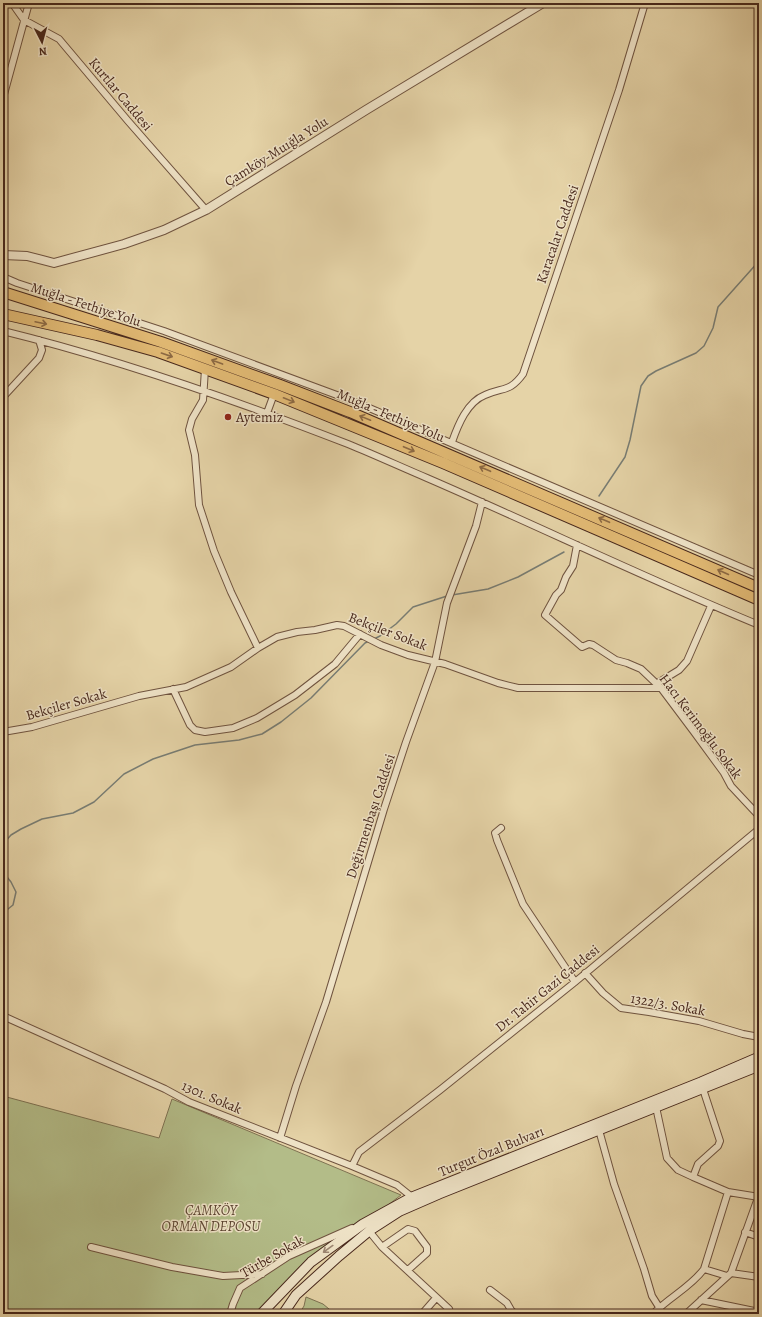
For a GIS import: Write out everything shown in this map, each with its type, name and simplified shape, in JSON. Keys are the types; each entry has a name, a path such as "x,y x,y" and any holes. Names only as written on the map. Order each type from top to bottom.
{"highway":[{"name":"Muğla - Fethiye Yolu","path":"3,292 161,342 267,380 394,430 759,588"},
{"name":"Muğla - Fethiye Yolu","path":"3,314 97,335 158,352 274,394 442,463 759,600"}],"main road":[{"name":"Turgut Özal Bulvarı","path":"261,1314 311,1262 363,1224 412,1197 759,1058"},
{"path":"283,1314 296,1295 339,1256 369,1231 400,1212 439,1194 759,1066"}],"street":[{"name":"Kurtlar Caddesi","path":"12,3 24,20 59,39 206,210"},
{"path":"3,98 29,3"},
{"name":"Çamköy-Muığla Yolu","path":"3,255 27,256 54,263 124,244 157,233 206,210 366,110 543,3"},
{"name":"Karacalar Caddesi","path":"452,442 456,430 468,409 478,399 484,395 507,388 516,383 522,374 619,90 645,3"},
{"path":"3,277 17,284 210,347 350,400 452,442 759,575"},
{"path":"3,331 132,366 267,413 349,445 482,502 711,606 759,625"},
{"path":"3,397 39,358 42,350 40,340"},
{"path":"205,369 203,400 192,419 189,430 195,455 199,505 214,551 231,592 258,648"},
{"path":"267,413 274,394"},
{"path":"341,409 350,400"},
{"path":"394,418 394,430"},
{"path":"556,500 560,489"},
{"name":"Değirmenbaşı Caddesi","path":"280,1138 296,1086 340,959 384,809 435,662 447,603 476,526 482,502"},
{"name":"Hacı Kerimoğlu Sokak","path":"577,545 573,566 566,577 561,590 556,595 545,615 582,647 589,644 593,645 616,660 641,669 658,686 694,732 724,773 731,786 759,816"},
{"path":"658,686 687,662 711,606"},
{"name":"Bekçiler Sokak","path":"3,732 32,726 139,696 191,684 231,667 277,637 337,625 344,626 381,645 408,655 445,664 498,683 518,688 658,686"},
{"path":"173,689 190,725 195,730 205,732 233,728 257,718 295,695 335,664 360,634"},
{"path":"501,828 495,833 496,840 523,904 575,982"},
{"name":"Dr. Tahir Gazi Caddesi","path":"352,1166 359,1152 446,1086 575,982 759,829"},
{"name":"1322/3. Sokak","path":"585,973 603,993 621,1008 699,1021 743,1034 759,1037"},
{"name":"1301. Sokak","path":"3,1016 165,1088 190,1102 397,1185 412,1197"},
{"path":"693,1177 698,1164 718,1146 720,1141 703,1089"},
{"path":"656,1107 668,1158 678,1170 728,1192 759,1196 729,1274 686,1314"},
{"path":"599,1130 614,1184 652,1296 660,1307"},
{"path":"652,1314 687,1288 698,1278 704,1269 728,1192"},
{"name":"Türbe Sokak","path":"230,1314 232,1304 240,1288 289,1256 363,1224"},
{"path":"382,1247 408,1229 414,1231 427,1247 427,1253 408,1270"},
{"path":"369,1231 382,1247 449,1309"},
{"path":"746,1232 759,1237"},
{"path":"91,1248 172,1267 223,1276 262,1274"},
{"path":"704,1269 729,1274 759,1277"},
{"path":"490,1290 507,1303 515,1314"},
{"path":"422,1314 436,1298"},
{"path":"701,1300 748,1312 759,1312"}],"green space":[{"name":"ÇAMKÖY ORMAN DEPOSU","path":"3,1096 159,1138 172,1099 401,1195 276,1292 261,1314 3,1314"},
{"path":"306,1297 323,1304 335,1314 299,1314 304,1306"}],"waterway":[{"path":"599,496 625,457 641,386 648,376 696,353 704,346 713,328 718,307 759,261"},
{"path":"452,595 488,589 518,577 564,552"},
{"path":"374,639 396,624 413,607 447,596"},
{"path":"3,844 11,835 42,819 73,813 94,802 124,774 153,759 195,745 239,740 262,734 281,722 311,698 365,643 369,641"},
{"path":"3,872 11,882 16,892 13,905 3,913"}],"place":[{"name":"Aytemiz","path":"228,417"}]}
